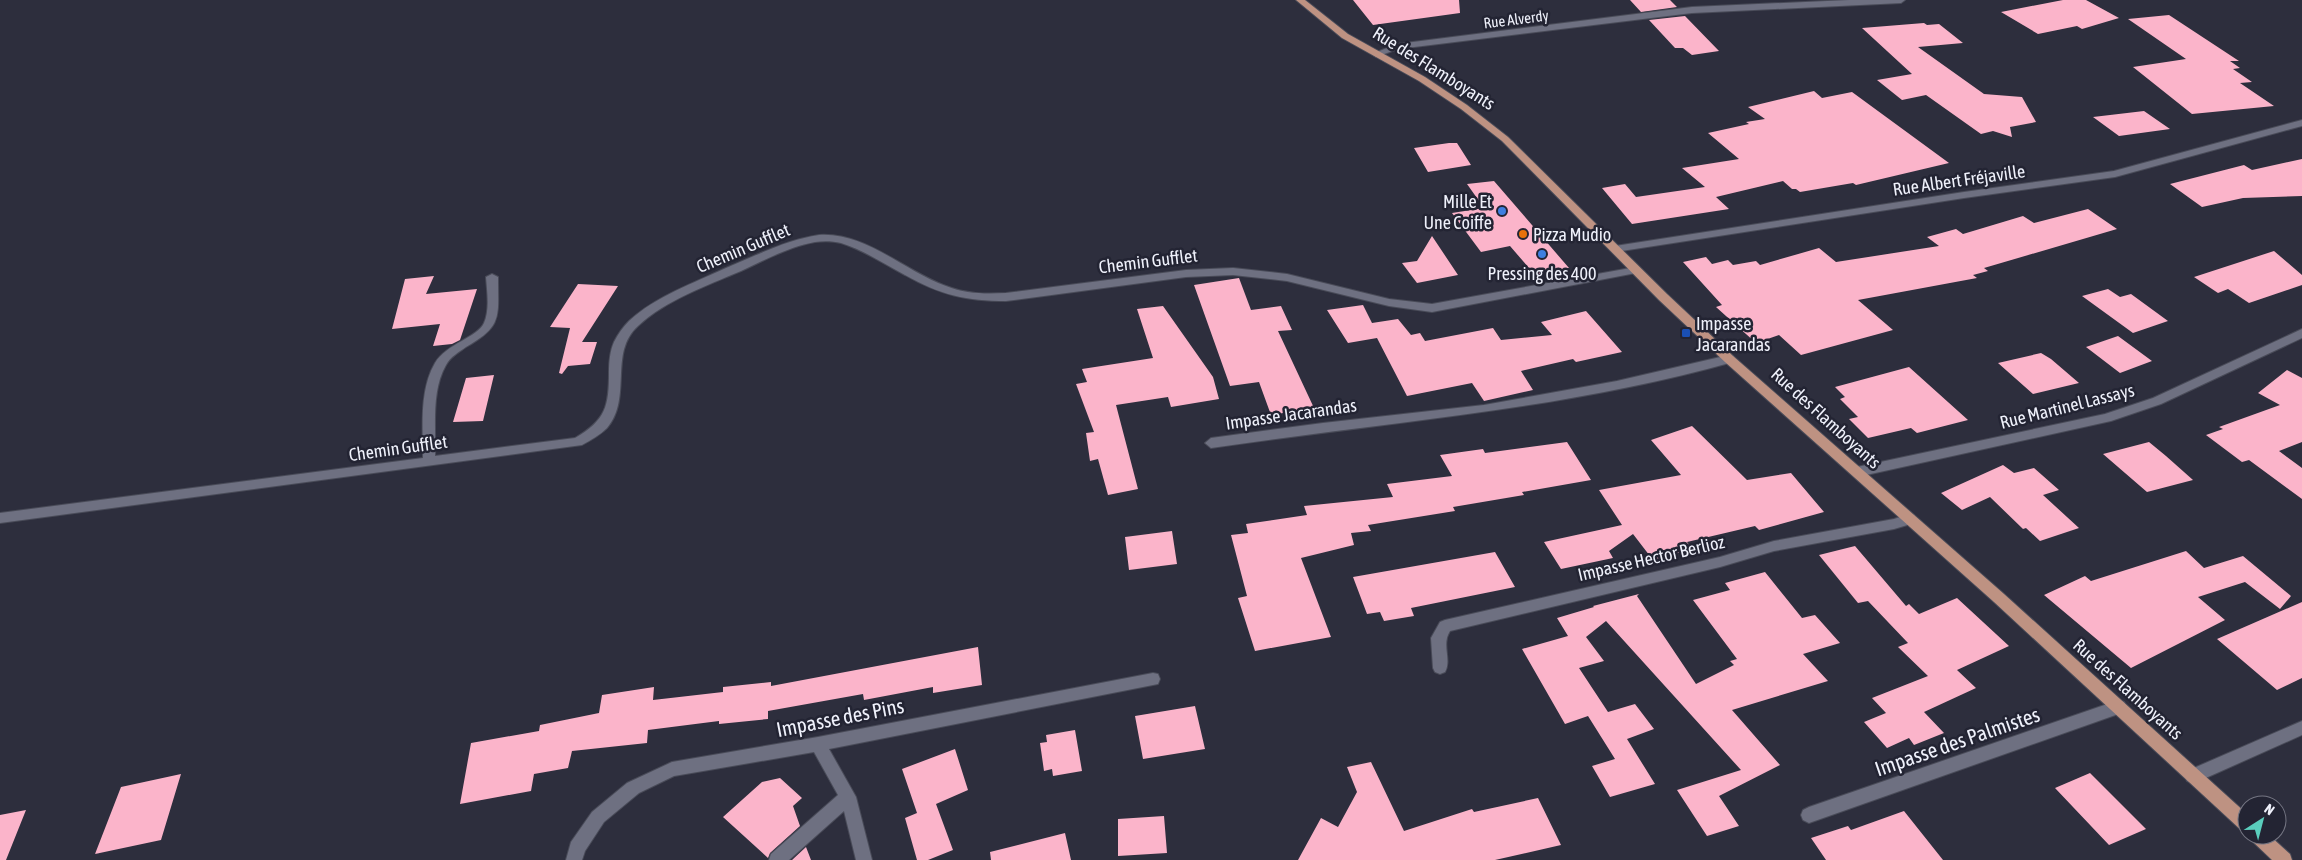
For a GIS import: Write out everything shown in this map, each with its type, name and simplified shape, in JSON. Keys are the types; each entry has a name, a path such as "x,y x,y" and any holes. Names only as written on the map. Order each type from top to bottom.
{"main road":[{"name":"Rue des Flamboyants","path":"1300,0 1345,36 1429,84 1505,138 1636,270 1729,359 2119,707 2237,817"},
{"path":"2267,845 2282,860"}],"street":[{"name":"Rue Alverdy","path":"1376,54 1397,47 1692,10 1901,0"},
{"name":"Rue Albert Fréjaville","path":"1615,249 1964,195 2115,174 2302,123"},
{"name":"Chemin Gufflet","path":"0,518 578,442 597,430 609,416 613,402 616,345 627,329 647,313 673,297 778,250 811,240 828,238 869,250 936,286 976,298 1006,297 1214,270 1265,274 1305,280 1378,302 1406,307 1432,308 1636,270"},
{"path":"429,461 431,392 439,366 448,353 482,332 490,323 492,277"},
{"name":"Rue Martinel Lassays","path":"1857,472 2107,418 2158,401 2302,333"},
{"name":"Impasse Jacarandas","path":"1211,443 1323,427 1484,409 1617,385 1729,359"},
{"name":"Impasse Hector Berlioz","path":"1440,668 1438,638 1445,626 1720,562 1774,546 1894,524 1909,519"},
{"name":"Impasse des Pins","path":"574,860 577,848 598,817 632,788 672,769 818,744 1153,679"},
{"name":"Impasse des Palmistes","path":"1809,815 2119,707"},
{"path":"2193,776 2302,728"},
{"path":"818,744 848,797 864,860"},
{"path":"777,860 848,797"}],"building":[{"path":"1353,0 1459,0 1460,13 1373,25"},
{"path":"1630,0 1670,0 1677,7 1641,12"},
{"path":"2063,0 2086,0 2119,18 2082,29 2077,26 2038,34 2001,12"},
{"path":"2169,15 2239,61 2230,61 2240,68 2233,69 2252,82 2240,83 2274,106 2192,114 2133,67 2186,59 2128,19"},
{"path":"1685,16 1719,51 1692,55 1683,48 1675,48 1649,20"},
{"path":"1924,23 1927,25 1939,24 1963,43 1918,47 1984,94 2022,97 2036,122 2010,127 2012,137 1993,131 1981,134 1926,95 1902,100 1877,80 1912,74 1862,28"},
{"path":"1814,91 1822,98 1852,92 1949,163 1856,185 1853,183 1800,192 1792,189 1783,181 1716,197 1729,209 1632,224 1602,188 1625,184 1636,197 1705,187 1682,168 1739,159 1708,133 1749,124 1746,122 1765,119 1748,107"},
{"path":"2144,111 2170,129 2119,136 2093,117"},
{"path":"1457,143 1471,165 1428,172 1414,148"},
{"path":"2302,159 2302,196 2243,198 2202,207 2170,184 2244,165 2252,170"},
{"path":"1494,181 1569,268 1535,275 1510,246 1481,252 1452,213 1484,208 1467,184"},
{"path":"2088,209 2117,229 1984,268 1988,271 1973,275 1977,278 1858,300 1893,330 1801,355 1779,335 1756,343 1716,307 1722,305 1683,262 1706,257 1712,264 1728,260 1733,265 1756,261 1760,265 1819,248 1836,262 1939,246 1927,237 1956,229 1963,234 2023,216 2034,223"},
{"path":"1432,236 1458,275 1417,283 1402,263 1417,261"},
{"path":"2274,251 2302,275 2302,285 2249,303 2228,289 2218,293 2194,277"},
{"path":"434,276 426,294 477,289 460,340 452,344 433,346 440,324 392,329 405,279"},
{"path":"1239,278 1251,310 1281,306 1292,330 1278,331 1314,408 1271,415 1259,382 1230,386 1194,285"},
{"path":"578,284 618,286 582,342 597,342 590,364 568,366 562,374 559,373 570,328 550,327"},
{"path":"2108,289 2120,297 2131,294 2168,321 2133,333 2082,296"},
{"path":"1363,305 1372,323 1398,319 1411,335 1420,333 1425,341 1493,328 1501,340 1552,335 1541,322 1586,311 1622,352 1576,362 1573,359 1521,371 1533,390 1484,401 1472,383 1407,396 1377,338 1348,343 1327,310"},
{"path":"1163,306 1213,377 1219,399 1171,407 1168,397 1116,405 1138,489 1108,495 1098,459 1090,461 1086,433 1094,432 1076,384 1087,382 1082,369 1153,358 1137,309"},
{"path":"2118,336 2152,361 2120,373 2086,347"},
{"path":"2041,353 2079,383 2033,394 1998,363"},
{"path":"1909,367 1968,420 1917,433 1911,428 1868,438 1849,419 1858,417 1840,399 1845,397 1835,387"},
{"path":"2287,370 2302,378 2302,442 2279,451 2302,468 2302,499 2249,460 2242,462 2206,435 2223,429 2219,427 2280,405 2258,393"},
{"path":"494,375 483,421 453,422 466,378"},
{"path":"1692,426 1747,480 1791,473 1824,512 1759,530 1755,526 1687,542 1692,549 1653,560 1633,534 1609,551 1613,558 1561,569 1544,542 1622,525 1599,490 1681,475 1651,440"},
{"path":"1567,442 1591,480 1522,492 1524,495 1453,507 1455,511 1368,525 1371,531 1351,533 1354,545 1301,558 1331,637 1255,651 1238,598 1247,596 1231,535 1248,533 1246,524 1307,515 1304,506 1393,497 1387,484 1452,476 1440,455 1483,449 1485,453"},
{"path":"2149,442 2193,480 2147,492 2103,454"},
{"path":"2003,465 2014,473 2034,468 2059,490 2043,495 2079,528 2040,541 2026,528 2023,529 1990,497 1962,510 1941,493"},
{"path":"1172,531 1177,564 1129,570 1125,537"},
{"path":"1855,546 1906,606 1909,604 1919,614 1957,598 2009,646 1957,670 1976,688 1924,712 1944,733 1914,745 1909,738 1887,748 1864,722 1886,713 1872,698 1928,676 1898,647 1908,643 1868,601 1858,603 1819,555"},
{"path":"2186,551 2204,568 2243,556 2291,596 2280,609 2245,582 2198,597 2225,620 2131,668 2044,595 2085,576 2091,581"},
{"path":"1495,552 1515,587 1411,608 1414,616 1384,621 1380,612 1367,614 1353,577"},
{"path":"1765,572 1802,618 1815,615 1840,643 1803,654 1828,681 1732,710 1780,765 1719,796 1739,826 1707,836 1677,790 1741,770 1606,621 1586,637 1604,661 1579,668 1608,712 1635,704 1654,729 1627,739 1655,784 1610,797 1592,766 1615,759 1588,716 1565,724 1522,649 1568,636 1557,618 1639,594 1637,596 1696,684 1734,665 1730,661 1737,659 1693,600 1730,590 1725,583"},
{"path":"2302,602 2302,678 2277,690 2217,639"},
{"path":"978,647 982,685 933,693 933,687 864,700 863,694 768,711 768,719 719,724 719,721 648,730 647,743 572,751 568,768 534,774 531,791 460,804 471,743 539,731 540,725 599,713 602,695 654,687 653,700 723,692 723,687 771,682 771,686"},
{"path":"1195,706 1205,749 1143,759 1135,716"},
{"path":"1075,730 1082,771 1053,776 1052,769 1044,771 1040,743 1047,742 1046,735"},
{"path":"955,749 968,790 936,804 953,850 928,860 917,860 905,818 917,813 902,769"},
{"path":"1371,762 1404,831 1472,809 1474,812 1538,798 1561,845 1495,860 1298,860 1321,818 1338,827 1357,792 1347,767"},
{"path":"2090,773 2146,829 2109,845 2055,788"},
{"path":"181,774 161,840 95,854 121,787"},
{"path":"780,778 802,798 793,806 800,826 770,853 768,858 723,817 762,782"},
{"path":"26,810 6,860 0,860 0,815"},
{"path":"1904,811 1943,860 1826,860 1811,838 1848,826 1851,830"},
{"path":"1164,816 1167,853 1118,856 1118,819"},
{"path":"1065,833 1071,860 991,860 990,852"},
{"path":"806,847 811,860 792,860"}],"place":[{"name":"Mille Et Une Coiffe","path":"1502,211"},
{"name":"Pizza Mudio","path":"1523,234"},
{"name":"Pressing des 400","path":"1542,254"},
{"name":"Impasse Jacarandas","path":"1686,333"}]}
